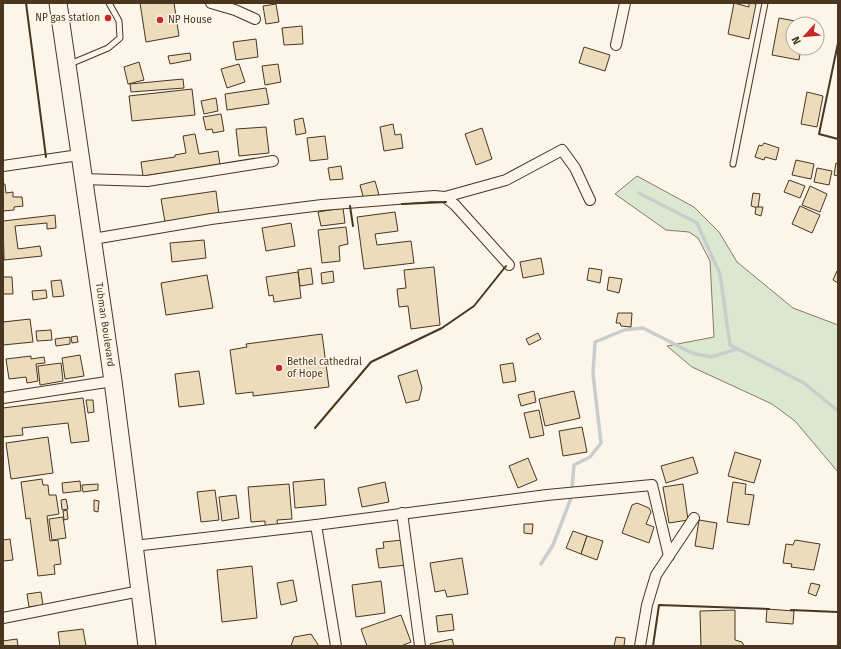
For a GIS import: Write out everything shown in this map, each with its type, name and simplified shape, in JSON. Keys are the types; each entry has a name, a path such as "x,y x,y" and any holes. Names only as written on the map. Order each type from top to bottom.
{"highway":[{"name":"Tubman Boulevard","path":"58,3 113,381 147,646"}],"street":[{"path":"211,3 236,10 255,19"},
{"path":"616,45 625,3"},
{"path":"445,198 506,180 562,150 576,168 590,200"},
{"path":"3,166 79,155"},
{"path":"83,179 147,182 273,161"},
{"path":"93,239 211,219 322,205 434,196 445,198 455,205 508,265"},
{"path":"3,398 113,381"},
{"path":"134,546 316,525 547,495 652,485 669,556"},
{"path":"402,513 420,646"},
{"path":"640,646 647,605 656,575 694,518"},
{"path":"316,525 336,646"},
{"path":"3,618 140,591"}],"lane":[{"path":"67,65 108,48 120,38 119,21 109,3"},
{"path":"733,164 765,3"}],"green space":[{"path":"637,176 694,207 719,232 737,262 793,308 838,325 838,472 795,421 772,404 692,367 667,346 714,337 710,261 698,238 689,232 666,230 615,194"}],"building":[{"name":"NP House","path":"140,3 174,3 179,36 146,42"},
{"path":"734,3 749,7 749,3 756,4 749,39 728,34"},
{"path":"276,4 279,22 266,24 263,6"},
{"path":"779,18 785,19 785,56 800,56 799,60 772,55"},
{"path":"302,26 303,44 284,45 282,28"},
{"path":"256,39 258,57 236,60 233,42"},
{"path":"584,47 610,55 605,71 579,63"},
{"path":"190,53 191,60 170,64 168,56"},
{"path":"139,62 144,80 128,84 124,67"},
{"path":"239,64 245,82 227,88 221,69"},
{"path":"278,64 281,82 265,85 262,66"},
{"path":"183,79 184,88 131,92 130,84"},
{"path":"266,88 269,104 227,110 225,94"},
{"path":"192,89 195,115 132,121 129,96"},
{"path":"807,92 823,96 817,127 801,124"},
{"path":"216,98 218,111 204,114 201,101"},
{"path":"221,114 224,131 213,133 212,129 206,130 203,117"},
{"path":"303,118 306,133 296,135 294,120"},
{"path":"393,124 395,135 401,134 403,148 384,151 380,127"},
{"path":"266,127 269,153 239,156 236,129"},
{"path":"482,128 492,159 476,165 465,134"},
{"path":"195,134 199,154 218,151 220,165 143,176 141,162 175,157 175,155 186,153 183,136"},
{"path":"325,136 328,159 310,161 307,138"},
{"path":"764,143 779,148 776,160 765,157 764,160 755,157 759,145 762,146"},
{"path":"796,160 814,164 811,179 792,175"},
{"path":"836,163 838,164 838,176 834,175"},
{"path":"341,166 343,179 330,180 328,168"},
{"path":"817,168 832,171 829,185 814,182"},
{"path":"789,180 805,186 800,198 784,192"},
{"path":"375,181 379,195 364,200 360,185"},
{"path":"3,184 5,184 6,193 13,192 13,197 22,197 23,206 14,207 14,210 3,211"},
{"path":"810,186 827,194 820,212 802,205"},
{"path":"216,191 219,215 165,222 161,199"},
{"path":"753,193 760,194 758,208 751,206"},
{"path":"800,206 820,215 812,233 792,224"},
{"path":"756,207 763,207 761,216 755,214"},
{"path":"343,208 345,223 321,226 318,212"},
{"path":"395,212 398,231 375,234 377,245 411,241 414,263 364,269 357,217"},
{"path":"55,215 56,228 47,229 47,223 15,226 18,249 40,246 42,256 4,260 3,221"},
{"path":"291,223 295,246 266,251 262,228"},
{"path":"346,227 348,244 339,246 340,261 322,263 318,230"},
{"path":"204,240 206,258 172,262 170,243"},
{"path":"541,258 544,274 523,278 520,262"},
{"path":"434,267 440,325 411,329 408,306 399,307 397,289 406,288 404,270"},
{"path":"311,268 313,284 300,286 298,270"},
{"path":"589,268 602,270 600,283 587,280"},
{"path":"333,271 334,282 322,284 321,273"},
{"path":"838,271 838,283 833,280"},
{"path":"298,272 301,298 274,302 273,295 269,296 266,277"},
{"path":"207,275 213,308 166,315 161,283"},
{"path":"3,277 12,277 13,294 3,294"},
{"path":"609,277 622,279 619,293 607,290"},
{"path":"61,280 64,296 53,297 51,281"},
{"path":"46,290 47,298 33,300 32,291"},
{"path":"618,313 632,313 631,327 621,326 620,323 616,323"},
{"path":"30,319 33,342 3,345 3,322"},
{"path":"51,330 52,340 37,341 36,331"},
{"path":"538,333 541,339 529,345 526,339"},
{"name":"Bethel cathedral of Hope","path":"322,334 329,387 253,396 253,392 236,394 230,350 247,347 246,344"},
{"path":"77,336 78,342 72,343 71,337"},
{"path":"70,337 70,344 56,346 55,339"},
{"path":"80,355 84,376 65,379 62,358"},
{"path":"31,356 31,359 44,357 45,363 36,364 38,381 27,383 26,377 9,379 6,359"},
{"path":"61,363 63,381 40,385 38,366"},
{"path":"513,363 516,381 503,383 500,365"},
{"path":"417,370 422,388 419,400 406,403 398,376"},
{"path":"199,371 204,404 179,407 175,374"},
{"path":"534,391 536,402 521,406 518,395"},
{"path":"574,391 580,418 545,426 539,399"},
{"path":"83,398 89,441 71,443 68,423 22,428 23,435 3,437 3,408"},
{"path":"86,400 93,400 94,412 88,413"},
{"path":"539,410 544,435 530,438 524,413"},
{"path":"582,427 587,452 563,456 559,431"},
{"path":"48,437 53,473 11,479 6,443"},
{"path":"735,452 761,460 754,483 728,476"},
{"path":"693,457 698,473 666,483 661,466"},
{"path":"528,458 537,480 518,488 509,466"},
{"path":"42,479 43,485 48,485 49,495 56,495 59,514 47,516 50,541 58,540 61,564 54,565 55,574 38,576 30,518 26,519 21,482"},
{"path":"324,479 326,505 295,508 293,482"},
{"path":"80,481 81,491 63,493 62,483"},
{"path":"385,482 389,502 362,507 358,488"},
{"path":"733,482 746,484 745,494 754,495 749,525 727,522"},
{"path":"98,484 98,490 83,492 82,485"},
{"path":"289,484 292,519 277,520 278,528 265,529 265,521 251,522 248,487"},
{"path":"683,484 688,520 669,523 663,487"},
{"path":"215,490 219,520 201,522 197,492"},
{"path":"236,495 239,518 222,521 219,497"},
{"path":"66,499 68,509 62,510 61,500"},
{"path":"94,500 99,501 98,512 94,511"},
{"path":"637,503 649,508 651,512 646,524 654,527 649,543 622,533 632,505"},
{"path":"67,510 68,519 64,520 63,511"},
{"path":"63,517 66,538 52,540 49,519"},
{"path":"699,520 717,523 713,549 695,546"},
{"path":"524,524 533,524 532,534 524,533"},
{"path":"573,531 587,536 581,554 566,548"},
{"path":"587,536 603,541 597,560 581,554"},
{"path":"10,539 13,560 3,561 3,540"},
{"path":"403,540 406,565 379,568 376,549 384,548 383,542"},
{"path":"795,540 820,544 814,570 791,567 792,564 783,563 786,544 793,545"},
{"path":"462,558 468,594 447,597 445,590 435,592 430,563"},
{"path":"252,566 257,618 222,622 217,570"},
{"path":"293,580 297,601 281,605 277,583"},
{"path":"381,581 385,613 356,617 352,585"},
{"path":"811,583 820,585 816,596 808,593"},
{"path":"41,592 43,605 29,607 27,594"},
{"path":"767,609 794,611 793,624 766,622"},
{"path":"735,610 735,640 742,642 744,646 701,646 700,611"},
{"path":"452,614 454,630 438,632 436,616"},
{"path":"401,615 411,642 401,646 367,646 361,629"},
{"path":"83,629 86,646 60,646 58,632"},
{"path":"311,634 319,646 291,646 294,637"},
{"path":"616,637 625,638 624,646 614,646"},
{"path":"17,639 18,646 3,646 3,641"},
{"path":"452,639 454,646 431,646 430,644"}],"waterway":[{"path":"639,193 697,223 720,274 730,345 804,383 838,411"},
{"path":"541,564 553,545 571,498 574,465 590,457 601,443 593,374 595,342 624,330 643,328 692,353 711,357 737,349"}],"wall":[{"path":"26,3 46,157"},
{"path":"838,43 819,134 838,139"},
{"path":"402,204 446,202"},
{"path":"350,206 353,226"},
{"path":"315,428 371,362 442,328 474,306 506,266"},
{"path":"653,646 659,605 769,609"},
{"path":"791,610 838,612"}],"place":[{"name":"NP gas station","path":"108,18"},
{"name":"NP House","path":"160,20"},
{"name":"Bethel cathedral of Hope","path":"279,368"}]}
